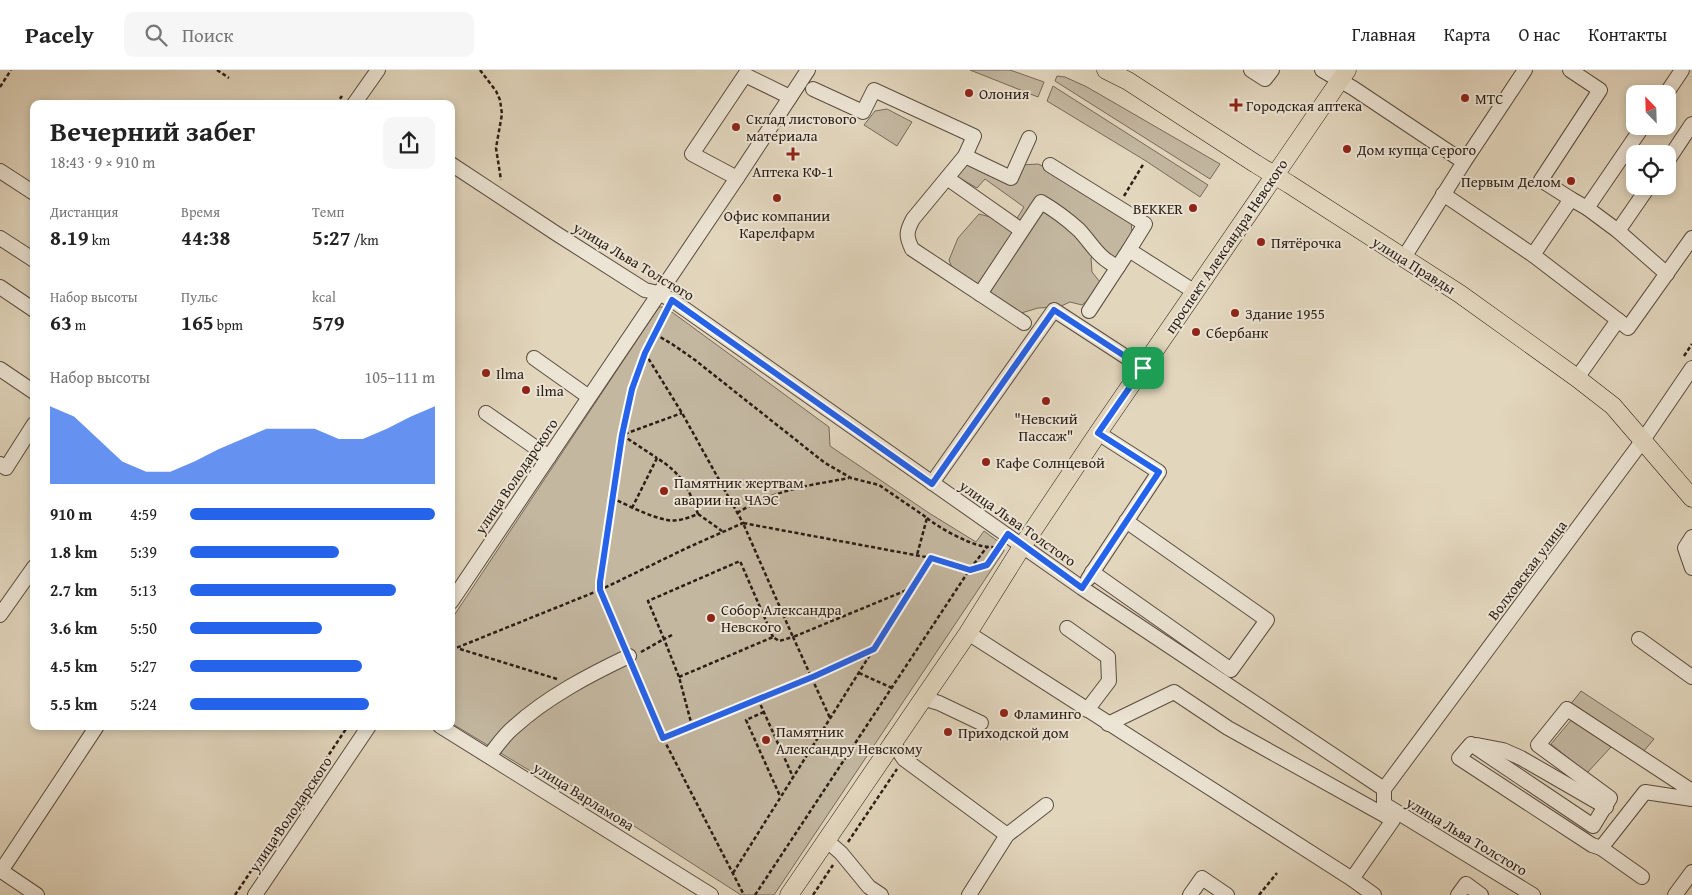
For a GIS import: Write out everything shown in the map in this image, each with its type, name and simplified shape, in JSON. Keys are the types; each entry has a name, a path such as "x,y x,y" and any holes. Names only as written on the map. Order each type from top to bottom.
{"main road":[{"name":"улица Правды","path":"1106,70 1128,81 1460,294 1577,378 1613,406 1692,498"},
{"name":"проспект Александра Невского","path":"789,895 892,741 968,633 1023,545 1098,433 1343,75"}],"street":[{"path":"358,100 378,70"},
{"name":"улица Володарского","path":"455,596 808,70"},
{"path":"1251,70 1265,79 1272,70"},
{"path":"1322,70 1343,75 1464,162"},
{"path":"1403,259 1443,194 1525,70"},
{"path":"1570,70 1600,90 1541,180 1587,208 1618,231 1667,274"},
{"path":"1671,85 1680,71"},
{"path":"737,178 692,154 745,74 790,97"},
{"path":"813,89 863,112 874,90 974,136 965,156 913,219 907,231 908,240 912,249 1024,324"},
{"path":"1676,148 1692,124"},
{"path":"1587,208 1637,135"},
{"path":"965,156 1011,178 1029,138"},
{"path":"1050,164 1145,224 1089,311"},
{"name":"улица Льва Толстого","path":"455,167 645,290 658,293 672,300 932,484 1008,534 1082,588 1384,789 1384,804 1533,895"},
{"path":"0,171 30,190"},
{"path":"947,178 1021,230"},
{"path":"1443,194 1533,254 1628,328 1692,238"},
{"path":"1618,231 1643,195"},
{"path":"1533,254 1570,199"},
{"path":"980,294 1041,202 1063,216 1079,230 1097,253 1118,267"},
{"path":"0,238 30,257"},
{"path":"1129,250 1195,292"},
{"path":"0,287 30,307"},
{"path":"932,484 1054,310 1143,368"},
{"path":"1577,378 1618,320"},
{"path":"534,358 589,397"},
{"name":"Волховская улица","path":"1384,789 1644,440 1692,368"},
{"path":"0,370 30,389"},
{"path":"486,413 549,457"},
{"path":"0,464 6,468 30,431"},
{"path":"1082,588 1159,472 1098,433"},
{"path":"1092,572 1231,670 1267,620 1126,521"},
{"path":"1692,537 1685,548 1692,568"},
{"path":"0,615 30,573"},
{"path":"1067,628 1108,656 1109,681 1087,710"},
{"path":"968,633 1352,879 1374,895"},
{"path":"1639,639 1692,678"},
{"path":"489,756 513,728 550,700 575,684 629,656"},
{"path":"1108,724 1174,692 1228,728 1393,820 1352,879"},
{"path":"922,698 939,703 981,723"},
{"path":"1471,744 1593,826 1610,798 1538,745 1567,709 1692,791"},
{"path":"37,895 1,871 94,730"},
{"name":"улица Володарского","path":"255,895 366,730"},
{"name":"улица Варламова","path":"447,730 692,890 711,895"},
{"path":"892,741 904,759 1007,835"},
{"path":"1471,744 1503,750 1521,758 1606,807"},
{"path":"1471,744 1459,758 1592,845 1601,848 1642,878"},
{"path":"1601,848 1645,792 1692,799"},
{"path":"969,895 1007,835 1046,805"},
{"path":"826,840 841,853 869,887 881,895"},
{"path":"1675,895 1692,872"},
{"path":"1190,895 1202,878 1227,895"},
{"path":"1458,895 1466,884 1481,895"}],"path":[{"path":"0,87 11,70"},
{"path":"218,70 229,78"},
{"path":"480,70 496,91 500,100 502,114 496,148 501,182"},
{"path":"1118,206 1144,163"},
{"path":"672,300 645,353 632,389 622,435 600,590 663,738 744,895"},
{"path":"655,334 695,360 825,463 851,478 879,485 936,526 970,542 999,548"},
{"path":"645,353 682,414 743,523 830,718"},
{"path":"622,435 682,414"},
{"path":"622,435 676,472 690,492 698,514 722,532"},
{"path":"632,508 657,458"},
{"path":"737,513 784,491 816,483 851,478"},
{"path":"612,498 632,508 668,520 685,519 698,514"},
{"path":"917,555 927,518"},
{"path":"455,649 600,590 743,523 917,555 970,570 987,565 1008,534"},
{"path":"755,895 987,547"},
{"path":"732,873 931,558"},
{"path":"692,726 679,677 648,600 740,561 773,637 780,640 793,637 912,588"},
{"path":"629,656 637,654 672,634"},
{"path":"679,677 773,637"},
{"path":"458,648 575,684"},
{"path":"663,738 874,649"},
{"path":"859,673 892,688"},
{"path":"758,699 793,777"},
{"path":"764,712 746,720 780,797"},
{"path":"235,895 345,730"},
{"path":"1259,895 1276,873"}],"shaded area":[{"path":"970,70 1010,70 1044,82 1038,97"},
{"path":"1057,76 1065,77 1087,87 1220,164 1210,179 1055,81"},
{"path":"1053,86 1208,185 1200,197 1146,161 1047,101"},
{"path":"887,109 912,122 897,146 864,125 875,111"},
{"path":"965,162 1009,182 1021,165 1038,164 1054,171 1131,221 1132,233 1116,260 1102,250 1091,258 1092,272 1100,282 1089,299 1082,305 1070,302 1059,307 1038,308 1018,314 954,273 949,260 958,238 979,214 998,219 1016,220 1024,207 985,179 977,188 956,176"},
{"path":"659,307 665,307 829,427 830,446 929,513 976,542 984,531 1003,545 1004,551 774,895 741,895 541,766 532,772 455,725 455,614"},
{"path":"1581,691 1654,739 1643,752 1570,705"},
{"path":"1572,719 1611,747 1587,773 1551,744"}],"place":[{"name":"Олония","path":"969,93"},
{"name":"МТС","path":"1465,98"},
{"name":"Городская аптека","path":"1236,105"},
{"name":"Склад листового материала","path":"736,127"},
{"name":"Дом купца Серого","path":"1347,149"},
{"name":"Аптека КФ-1","path":"793,154"},
{"name":"Первым Делом","path":"1571,181"},
{"name":"Офис компании Карелфарм","path":"777,198"},
{"name":"BEKKER","path":"1193,208"},
{"name":"Пятёрочка","path":"1261,242"},
{"name":"Здание 1955","path":"1235,313"},
{"name":"Сбербанк","path":"1196,332"},
{"name":"Ilma","path":"486,373"},
{"name":"ilma","path":"526,390"},
{"name":"\"Невский Пассаж\"","path":"1046,401"},
{"name":"Кафе Солнцевой","path":"986,462"},
{"name":"Памятник жертвам аварии на ЧАЭС","path":"664,491"},
{"name":"Собор Александра Невского","path":"711,618"},
{"name":"Фламинго","path":"1004,713"},
{"name":"Приходской дом","path":"948,732"},
{"name":"Памятник Александру Невскому","path":"766,740"}],"route":[{"path":"672,300 932,484 1054,310 1143,368 1098,433 1159,472 1082,588 1008,534 987,565 970,570 931,558 874,649 815,676 663,738 600,590 600,582 622,435 632,389 645,353 672,300"}]}
